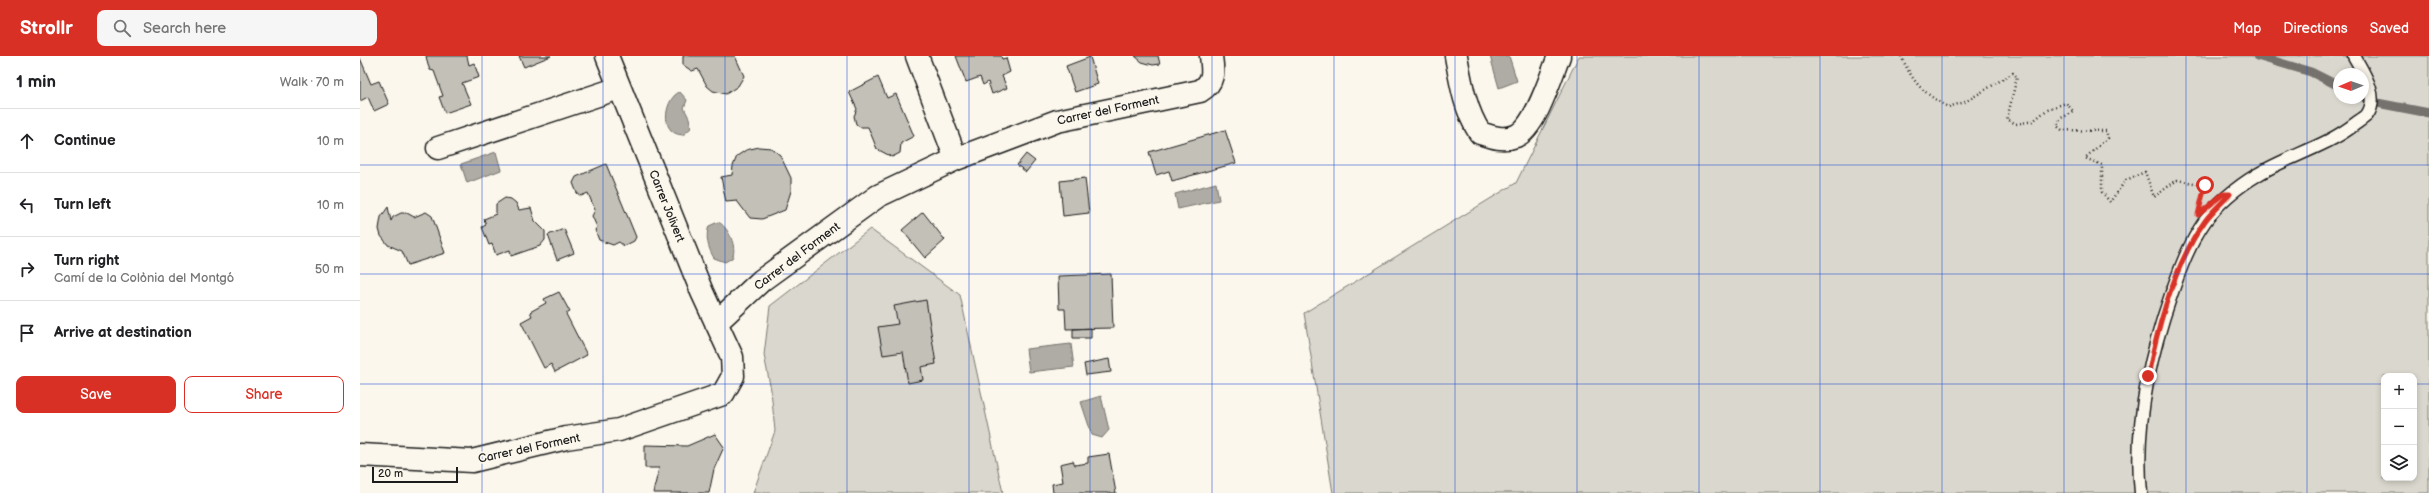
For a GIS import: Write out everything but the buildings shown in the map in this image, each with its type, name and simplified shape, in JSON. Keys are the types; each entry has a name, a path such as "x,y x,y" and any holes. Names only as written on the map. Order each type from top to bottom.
{"street":[{"name":"Carrer Jolivert","path":"607,56 716,323"},
{"path":"916,56 956,159"},
{"name":"Carrer del Forment","path":"360,455 472,460 487,458 566,438 619,430 723,394 733,376 732,357 716,323 762,280 878,196 956,159 1057,121 1200,91 1208,87 1214,74 1211,56"},
{"path":"1456,56 1463,92 1472,121 1480,133 1504,139 1516,136 1524,130 1544,93 1559,56"},
{"path":"438,148 619,88"}],"lane":[{"path":"2140,493 2140,430 2153,353 2160,324 2190,244 2206,220 2230,194 2258,175 2341,135 2367,115 2372,102 2371,90 2354,56"}],"path":[{"path":"1901,56 1909,74 1925,94 1948,108 1965,102 2013,73 2017,77 2007,118 2016,124 2033,121 2048,109 2066,103 2074,112 2061,118 2057,126 2062,130 2106,131 2108,138 2085,158 2102,166 2102,192 2110,202 2126,180 2145,172 2154,197 2177,180 2205,185 2203,193"}],"shaded area":[{"path":"1490,56 1509,56 1517,81 1499,88"},
{"path":"1579,56 2429,56 2429,493 1333,493 1304,313 1516,183"},
{"path":"680,92 687,100 684,108 689,118 691,128 683,135 675,133 670,128 666,115 671,100"},
{"path":"496,152 501,170 467,183 461,164"},
{"path":"1216,183 1219,200 1178,209 1175,194"},
{"path":"718,222 725,228 733,243 734,254 732,258 725,262 714,258 708,242 707,234 709,226"},
{"path":"870,229 960,295 1003,493 753,493 775,431 771,390 764,355 770,306"},
{"path":"1071,344 1074,367 1029,372 1026,349"},
{"path":"1101,396 1109,430 1102,438 1092,435 1081,402"}],"waterway":[{"path":"2257,56 2311,72 2333,83"},
{"path":"2369,100 2429,113"}],"route":[{"path":"2148,376 2160,324 2190,244 2206,220 2230,194 2223,194 2198,215 2205,185"}]}
